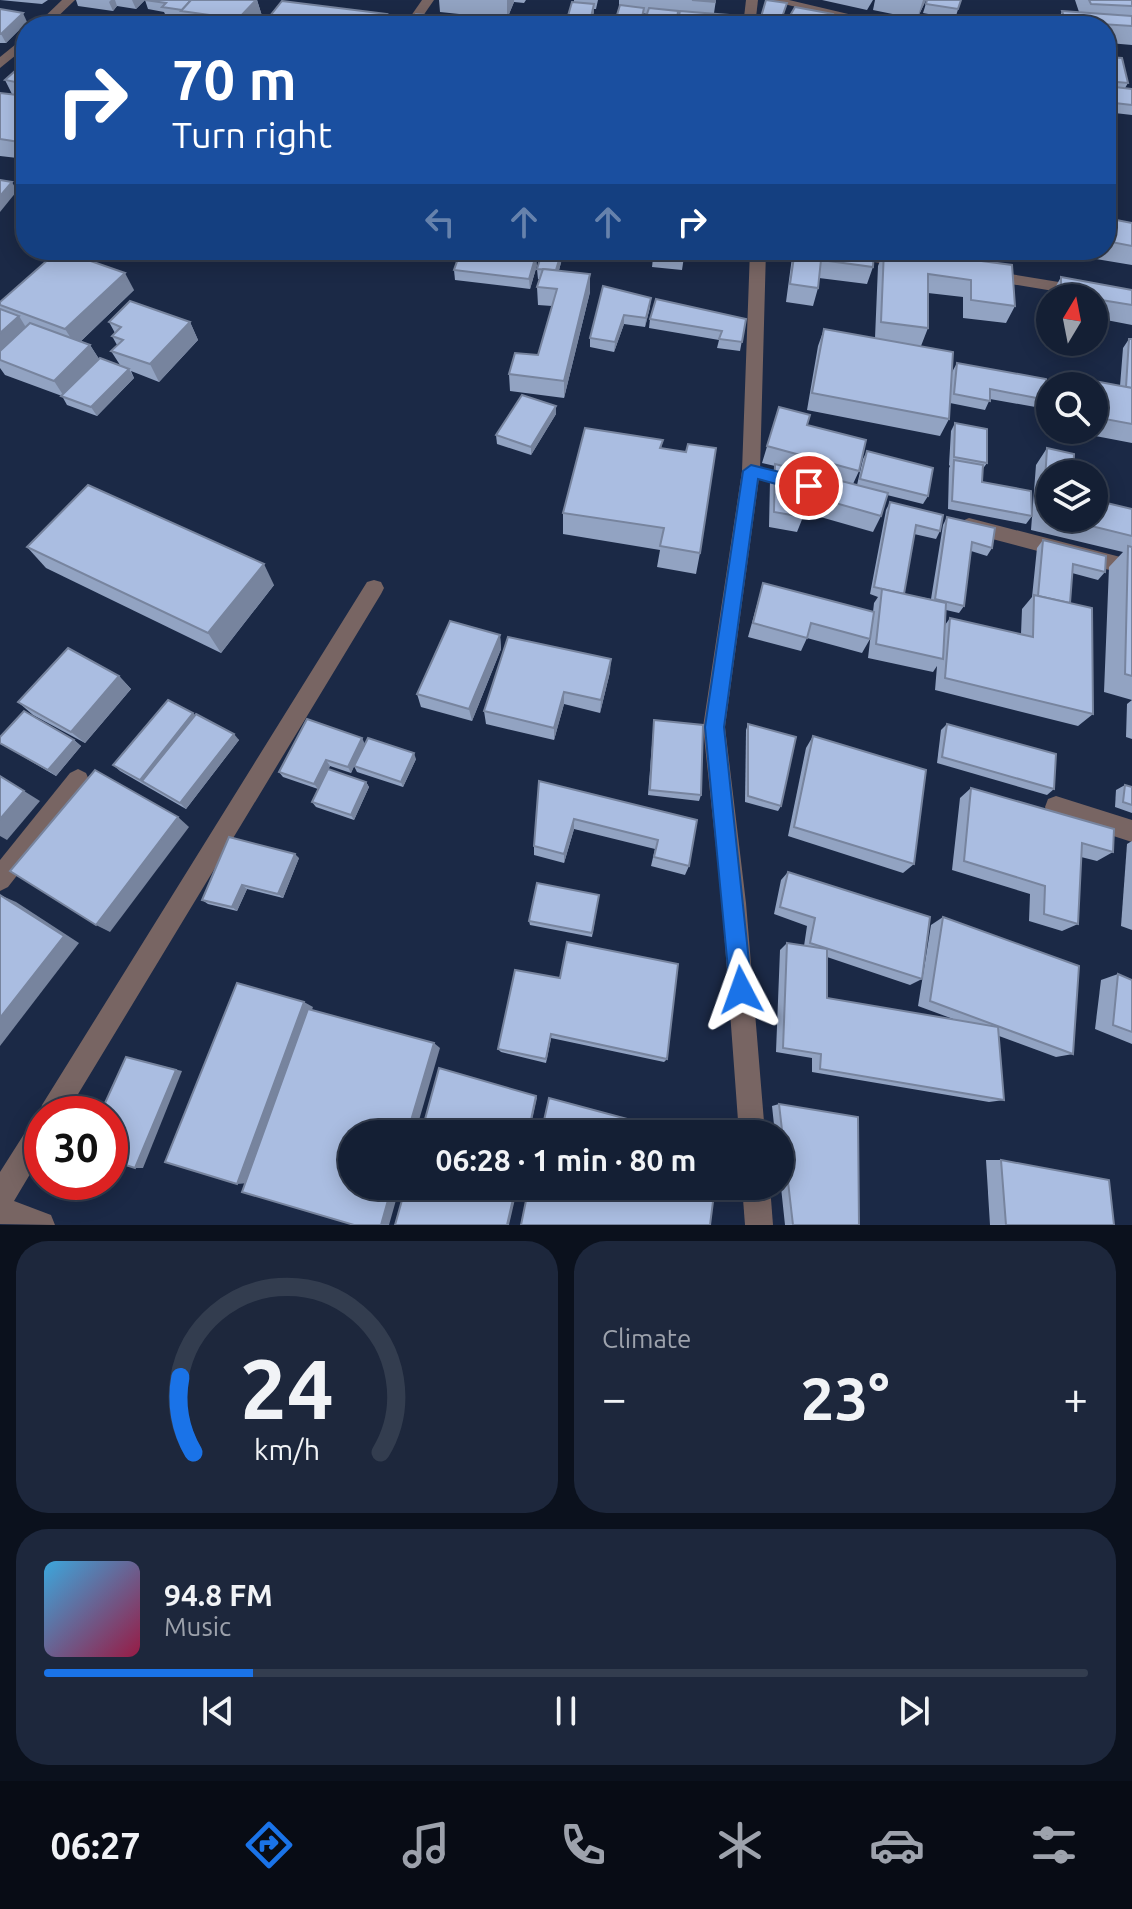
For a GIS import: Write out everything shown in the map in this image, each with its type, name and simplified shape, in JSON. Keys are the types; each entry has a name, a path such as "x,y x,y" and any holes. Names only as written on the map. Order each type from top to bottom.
{"street":[{"path":"52,16 69,0"},
{"path":"773,0 847,16"},
{"path":"0,64 16,49"},
{"path":"751,1120 734,903 714,727 758,473 758,260"},
{"path":"893,260 919,264"},
{"path":"965,272 1132,299"},
{"path":"949,521 1132,568"},
{"path":"62,1096 374,588"},
{"path":"0,879 78,780"},
{"path":"1056,807 1132,831"},
{"path":"0,1198 24,1159"},
{"path":"757,1200 759,1225"},
{"path":"0,1210 41,1225"}],"building":[{"path":"145,0 191,0 182,10 162,7 166,3"},
{"path":"191,0 256,0 241,16 181,11"},
{"path":"766,0 787,3 782,16 761,16"},
{"path":"927,0 961,0 958,9 926,4"},
{"path":"1089,0 1132,0 1132,6 1091,4"},
{"path":"282,1 387,14 386,16 270,16"},
{"path":"572,2 594,4 591,16 568,16"},
{"path":"620,5 644,8 642,16 617,16"},
{"path":"795,7 833,14 832,16 790,16"},
{"path":"649,8 678,11 677,16 646,16"},
{"path":"0,9 23,13 16,16 16,20 0,34"},
{"path":"680,11 741,16 679,16"},
{"path":"1062,11 1132,16 1132,26 1116,25 1116,16 1064,16"},
{"path":"1116,58 1122,58 1128,83 1116,82"},
{"path":"16,70 16,82 5,80"},
{"path":"1116,87 1132,89 1132,105 1116,103"},
{"path":"0,93 16,95 16,141 0,139"},
{"path":"0,180 12,182 0,196"},
{"path":"1116,220 1132,223 1132,246 1116,243"},
{"path":"48,260 88,260 125,273 65,329 0,305"},
{"path":"458,260 535,260 529,279 454,270"},
{"path":"540,260 559,260 556,270 537,269"},
{"path":"794,260 821,260 818,288 790,284"},
{"path":"821,260 873,260 873,267"},
{"path":"884,260 974,260 1012,265 1015,306 971,300 971,280 928,274 928,328 881,322"},
{"path":"543,269 590,274 564,381 509,374 515,353 538,355 557,289 537,287"},
{"path":"1061,277 1099,284 1061,284"},
{"path":"603,286 651,298 646,318 624,315 615,342 590,338"},
{"path":"1108,286 1132,290 1132,305 1108,301"},
{"path":"656,299 746,319 742,342 719,339 722,331 650,319"},
{"path":"130,301 190,322 150,364 111,351 123,340 112,336 121,327 109,322"},
{"path":"0,309 19,316 0,333"},
{"path":"30,323 90,345 54,381 0,360 0,351"},
{"path":"824,329 953,352 949,419 812,393"},
{"path":"1129,339 1132,339 1132,388 1126,387"},
{"path":"100,358 129,369 91,407 61,396"},
{"path":"957,363 1036,377 1036,398 990,389 990,401 954,394"},
{"path":"1108,384 1132,388 1132,424 1108,420"},
{"path":"522,395 556,406 531,447 496,435"},
{"path":"779,407 810,415 807,425 866,440 859,471 767,446"},
{"path":"955,423 987,429 987,463 954,457"},
{"path":"585,428 663,440 660,448 686,452 688,444 716,448 700,553 660,546 664,528 563,513"},
{"path":"1047,448 1074,454 1074,460 1046,460"},
{"path":"867,451 933,468 928,496 860,479"},
{"path":"954,460 983,465 982,482 1031,491 1032,516 952,501"},
{"path":"775,464 888,493 881,516 804,494 803,517 774,512"},
{"path":"88,485 264,564 208,633 27,547"},
{"path":"890,502 943,515 940,531 916,525 904,594 874,587"},
{"path":"1108,503 1132,509 1132,536 1108,530"},
{"path":"947,517 995,528 992,548 972,542 964,606 935,599"},
{"path":"1043,540 1106,556 1105,572 1073,564 1070,603 1038,596"},
{"path":"1128,546 1132,547 1132,676 1125,674"},
{"path":"763,583 874,612 870,639 811,623 807,638 753,623"},
{"path":"882,589 946,603 943,659 876,644"},
{"path":"1034,595 1092,608 1093,714 945,678 950,618 1033,637"},
{"path":"450,621 500,635 469,709 417,694"},
{"path":"508,637 611,659 601,700 564,692 554,728 484,711"},
{"path":"68,648 119,676 71,732 18,702"},
{"path":"168,700 193,713 140,780 113,765"},
{"path":"24,711 74,740 48,770 0,743 0,737"},
{"path":"196,714 234,734 180,803 142,781"},
{"path":"307,719 362,738 348,767 326,760 314,784 279,772"},
{"path":"654,720 703,725 701,795 650,790"},
{"path":"748,724 796,737 781,806 748,796"},
{"path":"947,724 1056,754 1054,789 942,757"},
{"path":"813,736 926,770 914,864 794,827"},
{"path":"368,738 414,753 401,782 354,766"},
{"path":"328,769 366,782 351,815 312,802"},
{"path":"95,770 178,817 96,925 10,871"},
{"path":"0,776 24,791 0,819"},
{"path":"539,781 697,820 689,866 654,857 658,840 574,819 564,854 534,846"},
{"path":"1125,785 1132,787 1132,805 1123,802"},
{"path":"971,788 1114,829 1113,852 1082,843 1078,924 1044,914 1045,886 964,861"},
{"path":"229,837 295,854 278,894 242,885 232,907 202,900"},
{"path":"788,872 930,917 922,979 810,943 815,918 780,907"},
{"path":"537,883 599,895 592,933 529,921"},
{"path":"0,895 64,936 0,1018"},
{"path":"943,917 1079,966 1073,1054 930,1001"},
{"path":"567,942 678,964 667,1059 551,1034 546,1059 498,1049 515,970 560,978"},
{"path":"787,943 827,949 827,998 998,1027 1004,1100 820,1069 821,1054 783,1048"},
{"path":"1118,974 1132,980 1132,1032 1113,1025"},
{"path":"237,983 304,1002 237,1184 165,1162"},
{"path":"308,1009 434,1043 411,1120 338,1120 338,1200 388,1200 381,1225 354,1225 242,1192"},
{"path":"126,1057 176,1070 135,1168 128,1166 128,1096 108,1096"},
{"path":"439,1068 536,1096 531,1120 425,1120"},
{"path":"549,1098 631,1120 544,1120"},
{"path":"779,1104 858,1117 859,1225 793,1225 790,1200 794,1200 794,1120 781,1120"},
{"path":"1001,1160 1109,1180 1114,1225 1006,1225"},
{"path":"402,1200 513,1200 507,1225 395,1225"},
{"path":"526,1200 713,1200 710,1225 521,1225"}],"route":[{"path":"741,990 714,727 751,471 809,486"}]}
